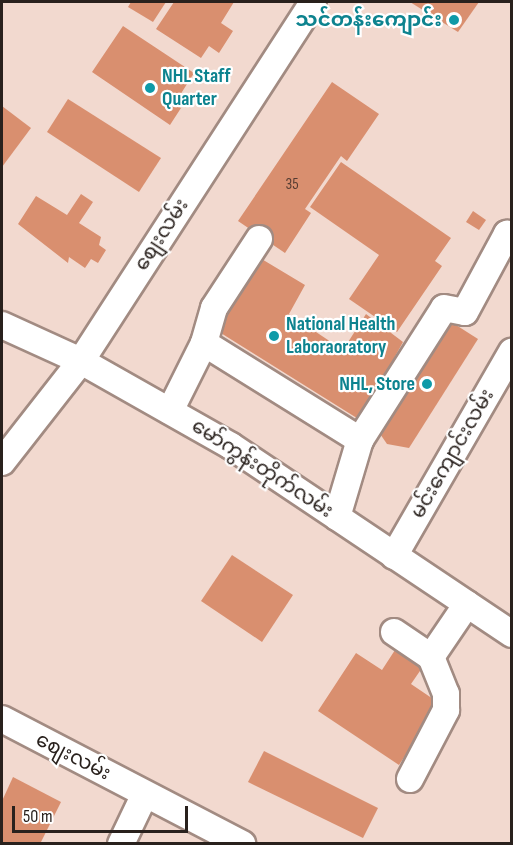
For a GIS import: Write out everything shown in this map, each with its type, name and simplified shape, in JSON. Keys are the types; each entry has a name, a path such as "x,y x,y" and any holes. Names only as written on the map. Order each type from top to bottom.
{"street":[{"name":"စျေးလမ်း","path":"2,462 81,361 313,2"},
{"path":"337,517 360,440 444,308 465,312 507,234 512,237"},
{"path":"170,411 204,343 214,308 259,239"},
{"name":"မော်ကွန်းတိုက်လမ်း","path":"2,325 81,361 170,411 337,517 512,634"},
{"path":"204,343 360,440"},
{"name":"မင်းကျောင်းလမ်း","path":"394,556 512,352"},
{"path":"431,657 467,604"},
{"path":"394,632 431,657 446,694 446,710 410,779"},
{"name":"စျေးလမ်း","path":"2,719 228,840"},
{"path":"121,843 145,794"}],"building":[{"path":"131,2 166,2 153,22 128,7"},
{"path":"174,2 234,2 221,23 233,31 219,53 209,46 201,58 156,29"},
{"name":"သင်တန်းကျောင်း","path":"410,2 479,2 458,32"},
{"name":"NHL Staff Quarter","path":"123,26 194,73 175,103 181,108 170,125 92,72"},
{"path":"332,82 379,114 347,161 341,156 305,209 311,213 285,253 238,221"},
{"path":"68,99 161,158 139,192 47,132"},
{"path":"2,106 31,128 2,167"},
{"path":"341,162 451,238 435,261 442,266 397,332 349,299 379,255 310,207"},
{"path":"81,194 93,202 79,223 101,237 99,245 106,250 98,263 91,259 85,268 69,257 68,263 18,224 36,196 67,215"},
{"path":"473,211 486,220 479,230 466,222"},
{"name":"National Health Laboraoratory","path":"260,258 305,285 289,314 343,350 366,314 403,342 360,420 216,330"},
{"name":"NHL, Store","path":"445,318 478,339 409,448 387,444 376,428"},
{"path":"232,555 293,595 262,642 201,601"},
{"path":"395,650 422,668 411,684 439,703 399,765 318,711 356,653 382,670"},
{"path":"264,751 378,808 363,838 248,782"},
{"path":"13,777 61,802 40,844 2,844 2,801"}],"place":[{"name":"သင်တန်းကျောင်း","path":"454,20"},
{"name":"NHL Staff Quarter","path":"150,88"},
{"name":"National Health Laboraoratory","path":"274,336"},
{"name":"NHL, Store","path":"427,384"}]}
